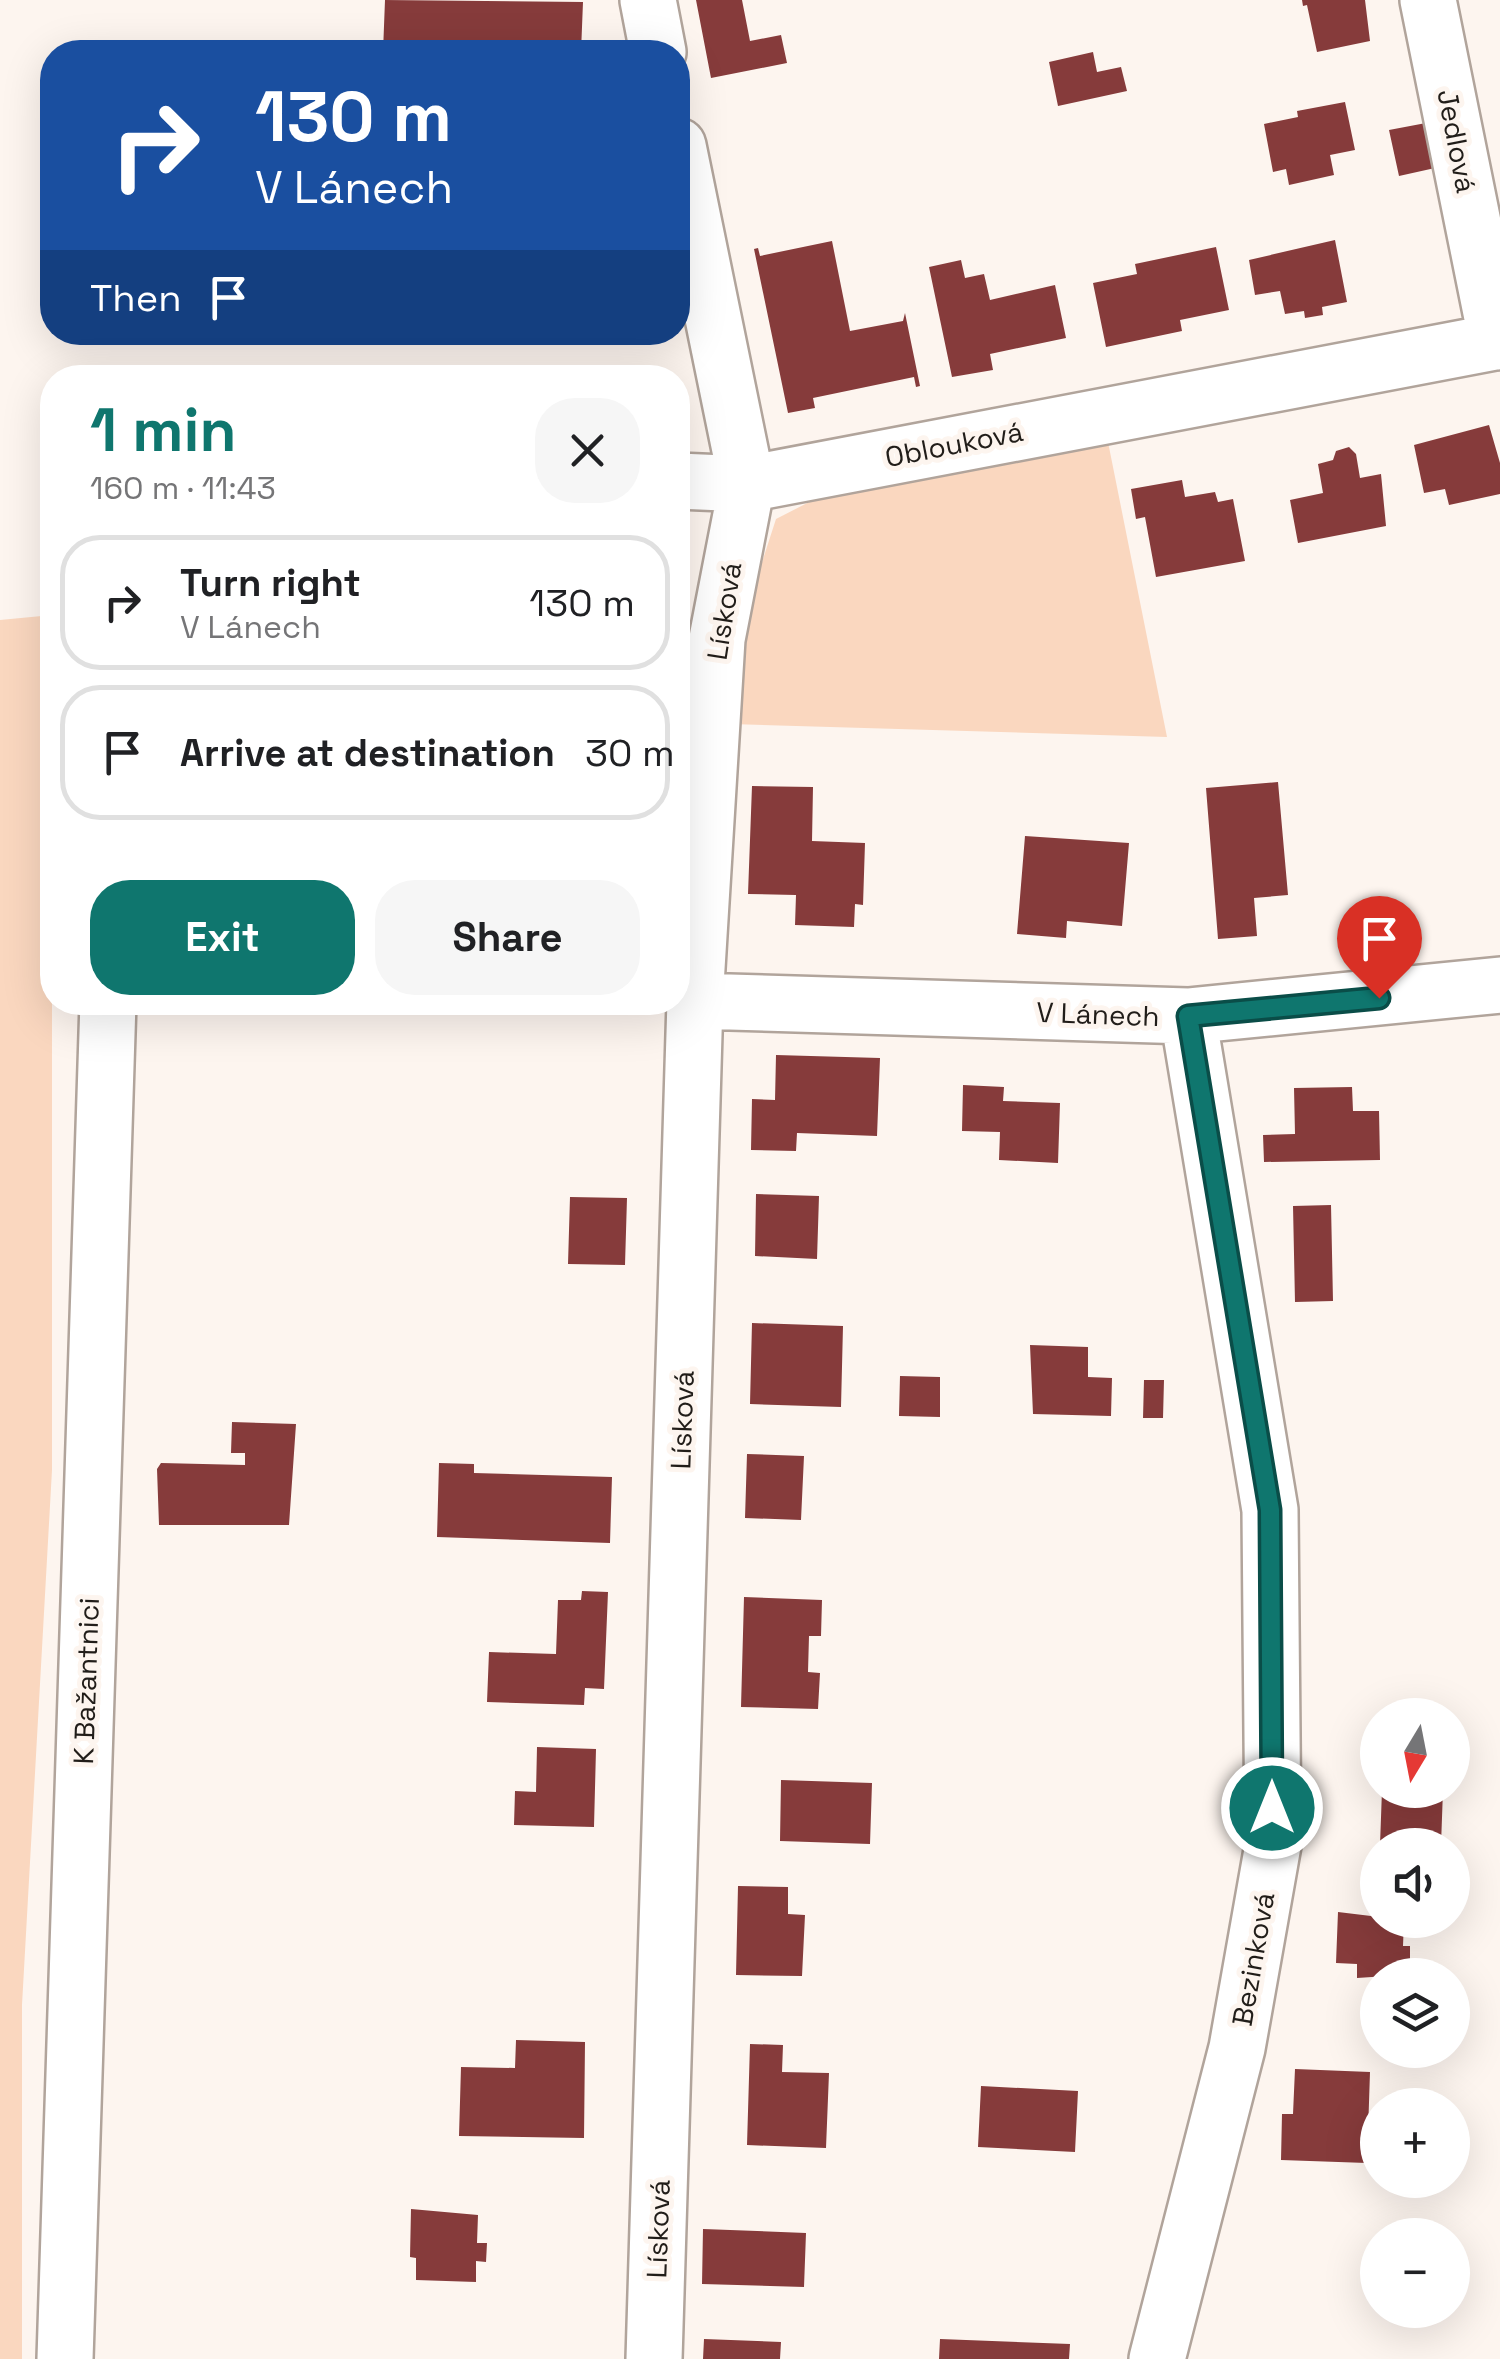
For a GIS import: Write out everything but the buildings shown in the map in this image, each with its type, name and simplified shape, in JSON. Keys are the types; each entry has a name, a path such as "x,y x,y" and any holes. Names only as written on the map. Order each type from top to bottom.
{"street":[{"path":"648,0 656,40"},
{"name":"Jedlová","path":"1428,0 1498,342"},
{"path":"690,205 747,484 690,482"},
{"name":"Oblouková","path":"747,484 1498,342"},
{"name":"Lísková","path":"654,2359 695,1001 716,639 747,484"},
{"name":"V Lánech","path":"695,1001 1188,1016 1500,985"},
{"name":"K Bažantnici","path":"65,2359 108,1015"},
{"name":"Bezinková","path":"1157,2359 1237,2048 1273,1846 1270,1510 1188,1016"}],"shaded area":[{"path":"1108,442 1167,737 730,724 745,615 776,519 819,497"},
{"path":"40,616 40,1015 52,1015 52,1470 22,2005 22,2359 0,2359 0,620"}],"route":[{"path":"1272,1808 1270,1510 1188,1016 1379,998"}]}
